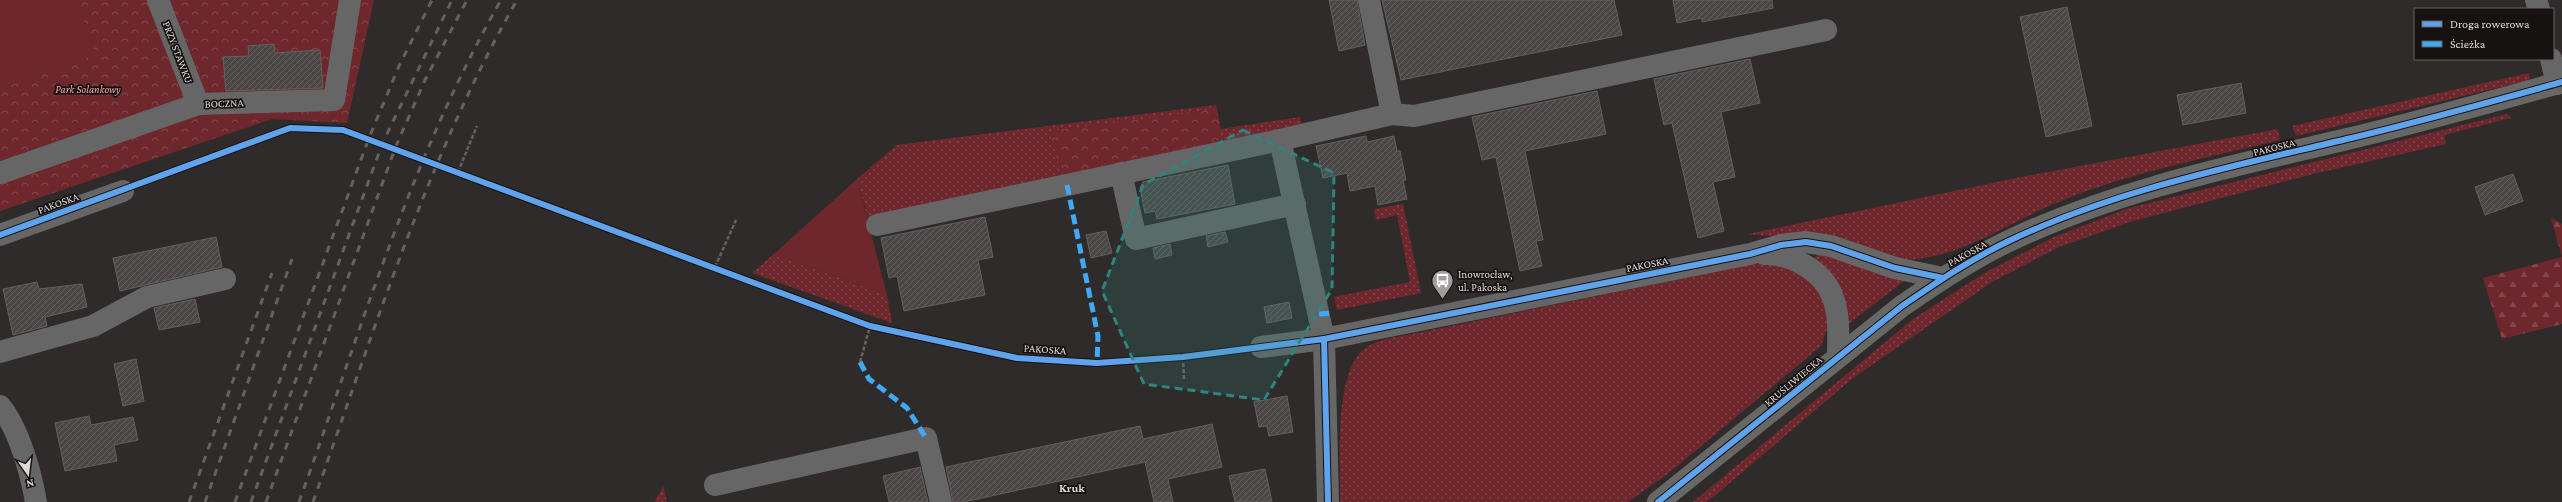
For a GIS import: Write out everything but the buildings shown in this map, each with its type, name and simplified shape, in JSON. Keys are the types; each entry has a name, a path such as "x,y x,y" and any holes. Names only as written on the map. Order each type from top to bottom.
{"main road":[{"name":"PAKOSKA","path":"1942,278 2012,240 2098,204 2147,188 2436,118 2559,83"},
{"name":"KRUŚLIWIECKA","path":"1658,502 1838,357 1942,278"}],"street":[{"name":"PRZY STAWKU","path":"158,0 198,104"},
{"name":"BOCZNA","path":"0,173 198,104 334,100 350,0"},
{"path":"1369,0 1392,114"},
{"path":"877,225 1280,140 1392,114 1414,116 1826,30"},
{"path":"2551,60 2559,83"},
{"path":"1280,140 1324,339 1328,502"},
{"path":"1121,173 1136,239 1295,204"},
{"name":"PAKOSKA","path":"0,235 124,191"},
{"name":"PAKOSKA","path":"1261,347 1324,339 1750,254 1781,245 1806,242 1831,246 1894,268 1942,278"},
{"name":"PAKOSKA","path":"1750,254 1778,254 1790,257 1814,272 1826,285 1833,297 1836,311 1838,357"},
{"path":"0,352 94,326 148,297 225,280"},
{"path":"0,406 9,417 30,475 36,502"},
{"path":"715,485 926,438 941,502"}],"path":[{"path":"458,172 477,126"},
{"path":"715,267 736,220"},
{"path":"862,323 878,327"},
{"path":"860,362 870,326"},
{"path":"1175,358 1191,356"},
{"path":"1183,357 1184,380"}],"highlighted area":[{"path":"1243,130 1334,173 1332,289 1264,400 1144,384 1102,291 1143,185"}],"green space":[{"name":"Park Solankowy","path":"0,0 374,0 347,123 272,119 0,211"},
{"path":"0,0 76,0 96,55 0,89"},
{"path":"2529,73 2530,80 2296,136 2292,126"},
{"path":"1216,105 1221,129 1300,117 1302,127 868,219 857,179 897,145"},
{"path":"1215,109 1221,140 1061,174 1050,131"},
{"path":"2507,114 2511,118 2444,135 2446,144 2313,174 2133,221 2059,247 1992,282 1853,378 1712,498 1706,502 1693,502 1913,319 1986,272 2054,237 2129,208"},
{"path":"2278,129 2280,140 2169,166 2114,182 2042,209 1968,245 1929,257 1908,260 1780,237 1748,234 2026,176"},
{"path":"857,179 887,295 774,254"},
{"path":"1403,204 1421,293 1337,310 1334,297 1410,282 1397,215 1376,220 1374,209"},
{"path":"2551,218 2562,224 2562,257"},
{"path":"1820,252 1908,278 1847,325 1812,260"},
{"path":"774,254 887,295 892,323 752,273"},
{"path":"2562,257 2562,324 2502,339 2483,278"},
{"path":"1764,262 1791,266 1814,284 1824,302 1828,326 1821,346 1670,472 1628,502 1340,502 1340,444 1343,400 1347,380 1353,363 1368,346 1392,337"},
{"path":"663,486 667,502 655,502"}],"railway":[{"path":"235,502 369,138 399,66 432,0"},
{"path":"251,502 383,142 452,0"},
{"path":"266,502 396,146 425,80 467,0"},
{"path":"299,502 389,246 414,183 440,121 469,60 501,0"},
{"path":"313,502 404,246 429,183 485,60 517,0"},
{"path":"205,502 292,259"},
{"path":"189,502 272,273"}],"marked path":[{"path":"1067,185 1098,336 1097,363"},
{"path":"1319,314 1332,313"},
{"path":"860,362 869,379 907,408 926,438"}],"cycle path":[{"path":"1658,502 1902,306 1970,262 2013,239 2053,221 2094,206 2178,180 2401,126 2562,82"},
{"path":"0,235 290,128 343,130 870,326 1017,358 1097,363 1183,357 1324,339 1750,254 1781,245 1806,242 1831,246 1895,268 1943,278"},
{"path":"1324,339 1328,502"}],"place":[{"name":"Inowrocław, ul. Pakoska","path":"1442,300"}],"district":[{"name":"Kruk","path":"1072,488"}]}
